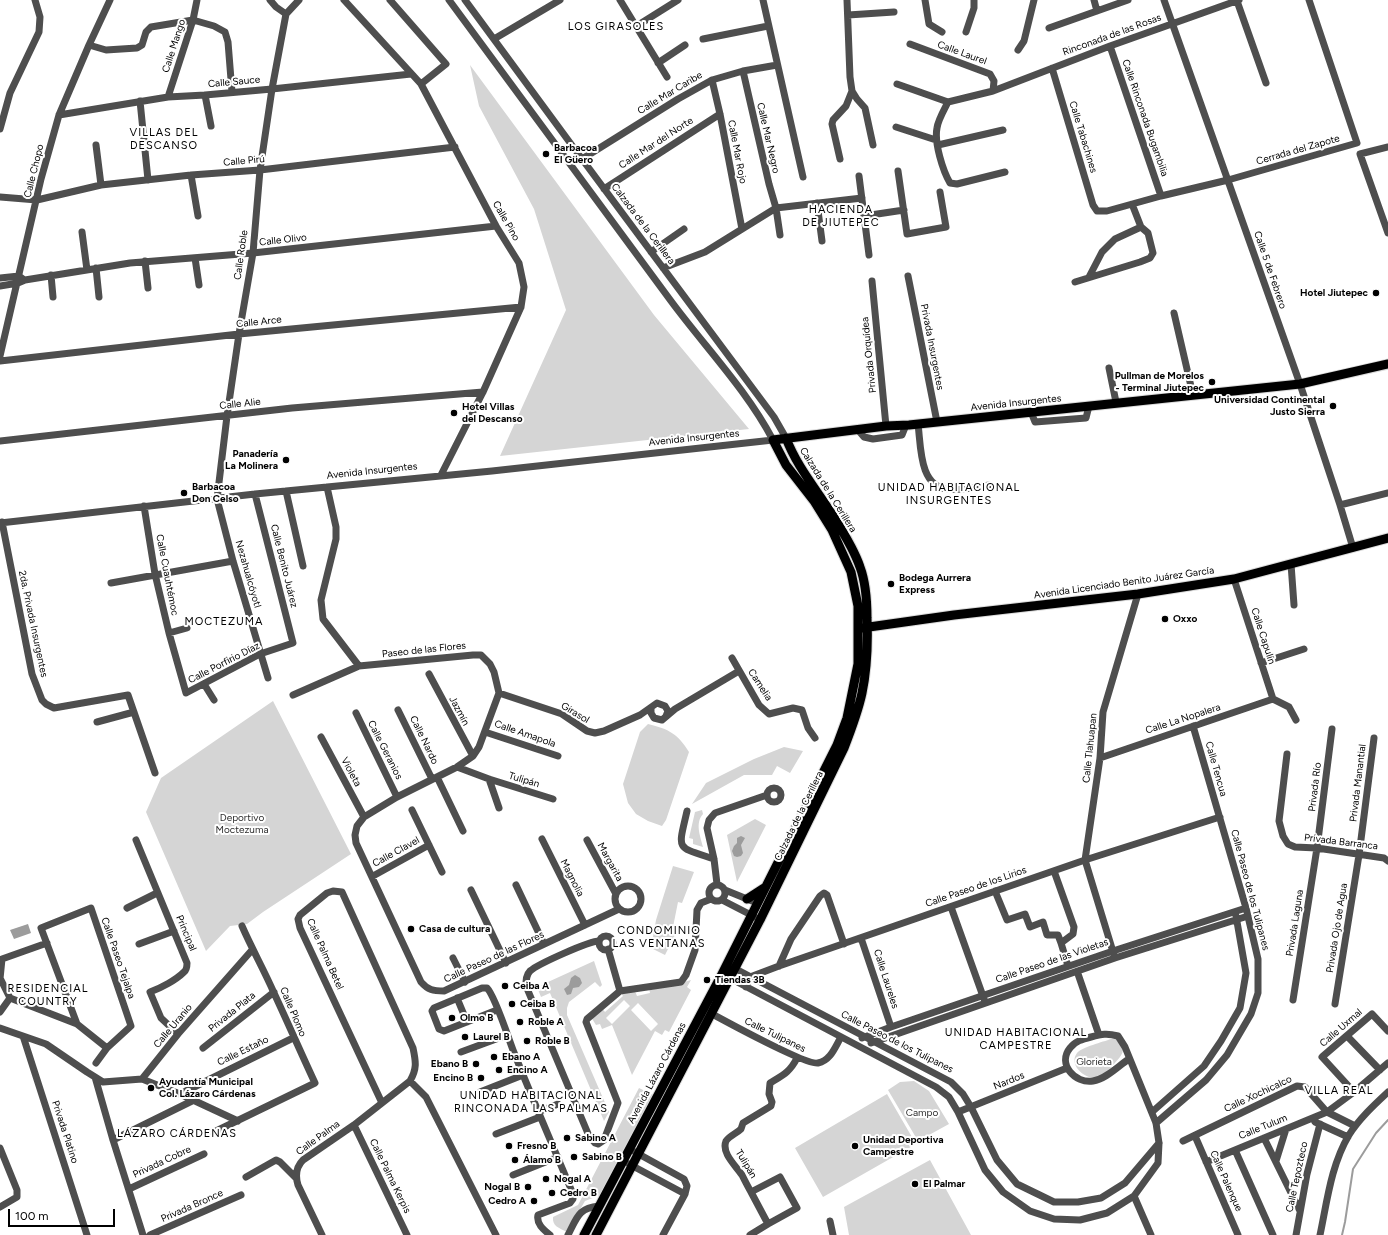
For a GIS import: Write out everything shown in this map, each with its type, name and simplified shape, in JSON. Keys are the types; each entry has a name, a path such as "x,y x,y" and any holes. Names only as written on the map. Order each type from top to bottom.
{"main road":[{"name":"Avenida Insurgentes","path":"773,440 886,426 906,426 1116,402 1300,384 1388,364"},
{"name":"Calzada de la Cerillera","path":"731,967 760,920 844,748 862,694 863,628 867,597 860,567 833,517 803,473 786,438"},
{"name":"Calzada de la Cerillera","path":"773,440 786,465 814,501 832,530 851,572 863,628"},
{"name":"Avenida Licenciado Benito Juárez García","path":"863,628 954,615 1138,594 1234,579 1388,538"},
{"name":"Calzada de la Cerillera","path":"731,967 751,915 837,746 847,718 862,663"},
{"path":"747,899 765,887"},
{"name":"Avenida Lázaro Cárdenas","path":"584,1235 623,1161 731,967"},
{"name":"Avenida Lázaro Cárdenas","path":"596,1235 712,1014 726,977"}],"street":[{"path":"1,125 10,93 39,32 40,17 35,0"},
{"name":"Calle Chopo","path":"0,356 20,280 41,179 59,115 110,0"},
{"name":"Calle Mango","path":"168,97 193,20 197,0"},
{"path":"270,0 276,7 286,14 299,0"},
{"name":"Calle Pino","path":"344,0 420,84 496,226 519,263 524,287 521,306 483,392 441,475"},
{"path":"390,0 446,64 420,84"},
{"name":"Calzada de la Cerillera","path":"449,0 690,327 749,400 773,440"},
{"name":"Calzada de la Cerillera","path":"465,0 774,417 786,438"},
{"path":"494,39 560,0"},
{"path":"620,0 635,27 667,77"},
{"path":"635,27 678,0"},
{"path":"763,0 803,177"},
{"path":"847,0 850,77 852,91 865,108 874,145"},
{"path":"925,0 929,24 942,32"},
{"path":"966,32 974,8 974,0"},
{"path":"1018,50 1024,41 1034,0"},
{"path":"1094,0 1097,11"},
{"path":"1049,28 1128,0"},
{"name":"Calle 5 de Febrero","path":"1164,0 1300,384 1353,548"},
{"path":"1238,0 1266,83"},
{"name":"Rinconada de las Rosas","path":"948,102 993,91 1110,46 1238,0"},
{"name":"Cerrada del Zapote","path":"1097,211 1107,211 1228,180 1357,143 1309,0"},
{"path":"848,14 894,12"},
{"name":"Calle Roble","path":"217,499 226,416 253,253 260,170 272,89 286,14"},
{"path":"89,45 106,50 137,48 142,45 146,32 152,28 193,20 214,26 225,32 228,42 232,92"},
{"path":"703,39 768,26"},
{"name":"Calle Laurel","path":"910,44 990,74 994,81 993,91"},
{"path":"658,63 685,45"},
{"name":"Calle Rinconada Bugambilia","path":"1110,46 1161,196"},
{"name":"Calle Mar Caribe","path":"582,159 678,99 712,80 743,71 777,65"},
{"name":"Calle Tabachines","path":"1052,68 1093,205 1097,211"},
{"name":"Calle Mar Negro","path":"743,71 767,176 776,208 780,235"},
{"name":"Calle Sauce","path":"59,115 168,97 272,89 411,74"},
{"name":"Calle Mar Rojo","path":"712,80 742,229"},
{"path":"897,84 948,102 937,128 937,143 945,176 950,183 957,184 1005,172"},
{"path":"840,159 832,124 833,120 846,106 852,91"},
{"path":"205,95 211,126"},
{"path":"140,101 148,180"},
{"name":"Calle Mar del Norte","path":"604,189 720,114"},
{"path":"896,127 937,143 1003,130"},
{"path":"96,145 101,185"},
{"path":"1388,146 1360,154 1388,233"},
{"name":"Calle Pirú","path":"0,197 37,200 101,185 192,175 260,170 455,148"},
{"path":"898,171 907,234 946,227 940,192"},
{"path":"192,175 198,216"},
{"path":"859,176 869,255"},
{"path":"663,268 705,252 776,208 862,198"},
{"path":"817,203 822,240"},
{"path":"1075,282 1150,258 1153,253 1148,233 1141,227 1132,204"},
{"path":"864,216 904,210"},
{"name":"Calle Olivo","path":"0,286 20,280 145,261 253,253 496,226"},
{"path":"1090,277 1102,252 1115,239 1141,227"},
{"path":"651,252 684,229"},
{"path":"82,232 87,270"},
{"path":"194,258 199,285"},
{"path":"145,261 148,288"},
{"path":"1096,262 1107,272"},
{"path":"96,268 99,297"},
{"path":"51,275 53,297"},
{"name":"Privada Insurgentes","path":"908,276 937,422"},
{"name":"Calle Olivo","path":"0,278 20,280"},
{"name":"Privada Orquídea","path":"872,281 886,426"},
{"name":"Calle Arce","path":"0,362 239,334 521,306"},
{"path":"1174,313 1193,395"},
{"path":"1109,368 1116,402"},
{"name":"Calle Alie","path":"0,441 292,408 483,392"},
{"path":"918,424 924,467 929,479 940,488 948,489 989,485"},
{"path":"858,430 864,437 873,439 902,435 906,426"},
{"name":"Avenida Insurgentes","path":"1,522 773,440"},
{"path":"293,695 359,666 323,619 321,610 321,600 336,538 336,527 327,487"},
{"path":"286,491 303,566"},
{"path":"1340,505 1388,493"},
{"name":"Calle Benito Juárez","path":"255,494 293,643"},
{"name":"Nezahualcóyotl","path":"217,499 233,561 268,678"},
{"name":"Calle Cuauhtémoc","path":"144,506 154,574 186,693"},
{"name":"2da. Privada Insurgentes","path":"1,522 32,674 42,700 54,708 128,695 155,774"},
{"path":"111,583 154,574 233,561"},
{"path":"1291,564 1294,606"},
{"name":"Calle Capulín","path":"1234,579 1274,699"},
{"name":"Calle Tlahuapan","path":"1085,860 1100,758 1103,712 1138,594"},
{"path":"169,633 187,628"},
{"name":"Calle Porfirio Díaz","path":"186,693 260,654 293,643"},
{"path":"1261,663 1304,649"},
{"name":"Paseo de las Flores","path":"359,666 481,655 490,664 494,672 499,693"},
{"name":"Camelia","path":"732,658 759,705 768,714 793,708 802,710 808,728 815,738"},
{"name":"Camelia","path":"666,716 675,709 739,671"},
{"name":"Jazmín","path":"429,674 472,756"},
{"path":"204,684 214,700"},
{"path":"364,817 397,796 457,767 472,756 479,747 499,693"},
{"name":"Girasol","path":"499,693 562,714 587,732 595,733 604,731 640,715 651,708"},
{"path":"1274,699 1289,707 1296,720"},
{"name":"Calle La Nopalera","path":"1100,758 1274,699"},
{"path":"652,716 651,708 655,704 660,703 667,708 675,709"},
{"path":"640,715 652,716 659,720 666,716 667,708"},
{"name":"Calle Nardo","path":"398,710 463,831"},
{"path":"97,722 134,712"},
{"name":"Calle Geranios","path":"356,713 397,796"},
{"name":"Calle Tencua","path":"1193,726 1220,817"},
{"name":"Privada Río","path":"1317,848 1332,729"},
{"name":"Calle Amapola","path":"485,732 558,756"},
{"name":"Violeta","path":"321,737 364,817"},
{"name":"Privada Manantial","path":"1359,855 1374,738"},
{"name":"Privada Barranca","path":"1287,754 1279,821 1283,836 1288,844 1295,847 1317,848 1384,858 1388,860"},
{"name":"Tulipán","path":"457,767 489,779 553,799"},
{"path":"489,779 499,808"},
{"path":"717,884 714,859 707,828 709,820 716,813 767,795"},
{"path":"412,810 442,872"},
{"path":"687,811 680,841 682,846 686,850 714,859"},
{"name":"Calle Paseo de las Flores","path":"364,817 357,826 355,835 356,843 421,982 426,988 433,991 444,991 465,982 620,909"},
{"name":"Calle Paseo de los Lirios","path":"750,977 1085,860 1220,817"},
{"name":"Calle Paseo de los Tulipanes","path":"1156,1123 1206,1080 1227,1054 1252,1014 1258,993 1258,959 1246,908 1220,817"},
{"name":"Principal","path":"136,840 186,960 186,970 160,988 150,992 160,1018 178,1034"},
{"name":"Magnolia","path":"542,840 585,925"},
{"name":"Margarita","path":"587,840 616,894 615,902 620,909 623,912 632,912 639,906 641,898 637,890 630,887 622,888 616,894"},
{"name":"Calle Clavel","path":"372,876 429,845"},
{"name":"Privada Laguna","path":"1293,1000 1317,848"},
{"name":"Privada Ojo de Agua","path":"1335,1004 1359,855"},
{"path":"1085,860 1114,954"},
{"path":"1054,871 1074,927 1072,934 1061,943"},
{"path":"717,884 722,886 725,890 767,906"},
{"path":"711,899 709,891 712,886 717,884"},
{"path":"516,885 544,944"},
{"path":"471,890 506,962"},
{"path":"722,900 726,894 725,890"},
{"name":"Calle Palma Betel","path":"382,1103 300,928 298,919 300,915 327,893 334,891 342,892 413,1048 416,1062 414,1075 410,1081"},
{"path":"996,891 1007,920 1025,914 1030,927 1043,922 1047,935 1058,935 1068,966"},
{"path":"126,908 157,893"},
{"path":"779,966 791,939 820,896 824,893 827,895 844,944"},
{"path":"608,949 613,944 611,938 603,936 599,941 589,942 537,966 529,972 526,979 526,986 586,1129 592,1140 598,1144 604,1140 618,1102 586,1022 588,1016 620,991 681,982 686,975 695,950 697,910 701,903 711,899 716,901 722,900 760,920"},
{"path":"950,907 984,999"},
{"name":"Calle Paseo Tejalpa","path":"77,1024 41,928 91,908 131,1026 108,1048 96,1063"},
{"name":"Calle Paseo de las Violetas","path":"853,1043 891,1027 1077,971 1114,954 1246,908"},
{"name":"Calle Paseo de los Tulipanes","path":"1152,1112 1204,1066 1221,1041 1240,1008 1246,973 1235,912"},
{"name":"Calle Paseo de las Violetas","path":"862,1048 1068,966 1248,916"},
{"name":"Calle Plomo","path":"238,1121 315,1083 242,926"},
{"path":"139,944 174,931"},
{"name":"Calle Laureles","path":"861,938 891,1027"},
{"path":"599,941 601,948 608,949"},
{"path":"47,943 2,959 0,978 10,998 77,1024 108,1048"},
{"path":"608,949 620,991"},
{"name":"Calle Uranio","path":"142,1079 178,1034 252,950"},
{"path":"453,958 465,982"},
{"name":"Calle Paseo de los Tulipanes","path":"731,967 952,1082 963,1094 971,1107 998,1160 1017,1184 1054,1202 1078,1202 1101,1198 1125,1183 1159,1143"},
{"path":"1077,971 1099,1035"},
{"name":"Calle Paseo de los Tulipanes","path":"726,977 936,1087 949,1097 958,1112 985,1170 1003,1192 1030,1211 1054,1219 1080,1220 1107,1213 1134,1196 1158,1163 1159,1143"},
{"path":"746,987 750,977"},
{"path":"497,1010 444,1031 440,1029 432,1010 482,988 487,988 490,991 539,1114 558,1157 573,1198 570,1203 538,1215 537,1219 540,1225 550,1235"},
{"name":"Privada Plata","path":"203,1048 274,992"},
{"path":"0,1012 10,998"},
{"path":"457,998 467,1022"},
{"name":"Calle Tulipanes","path":"712,1014 797,1058 816,1064 828,1060 842,1037"},
{"name":"Calle Uxmal","path":"1354,1092 1322,1057 1372,1014 1388,1031"},
{"path":"0,1028 46,1044 103,1082 142,1079 194,1100 238,1121"},
{"path":"1129,1059 1100,1079 1085,1082 1071,1075 1067,1068 1066,1061 1069,1049 1079,1041 1109,1033 1118,1036 1125,1047 1152,1112 1156,1123 1159,1143"},
{"path":"461,1052 507,1035"},
{"name":"Privada Platino","path":"23,1036 87,1235"},
{"path":"1347,1036 1380,1070"},
{"name":"Calle Estaño","path":"180,1094 293,1038"},
{"name":"Tulipán","path":"768,1224 797,1208 784,1183 780,1177 751,1192 725,1148 728,1138 741,1130 743,1123 771,1106 772,1102 769,1094 770,1083 788,1072 793,1067 797,1058"},
{"name":"Calle Tulum","path":"1206,1162 1327,1112 1354,1092 1388,1063"},
{"name":"Nardos","path":"958,1112 1067,1068"},
{"path":"480,1092 524,1075"},
{"path":"95,1077 113,1140 144,1235"},
{"path":"410,1081 426,1097 496,1235"},
{"name":"Calle Palma","path":"296,1178 298,1166 304,1160 354,1125 410,1081"},
{"name":"Calle Xochicalco","path":"1183,1141 1297,1086 1305,1088 1327,1112 1355,1126"},
{"path":"1320,1235 1334,1169 1348,1137 1355,1126 1374,1104 1388,1092"},
{"path":"113,1140 194,1100"},
{"path":"496,1134 558,1104"},
{"path":"1310,1119 1348,1137"},
{"path":"212,1133 238,1121"},
{"name":"Calle Tepozteco","path":"1296,1235 1307,1174 1320,1124"},
{"name":"Calle Palma Kerpis","path":"354,1125 408,1235"},
{"path":"1276,1161 1286,1129"},
{"name":"Calle Palenque","path":"1195,1136 1238,1235"},
{"path":"1264,1138 1300,1211"},
{"path":"0,1148 17,1190 16,1197 0,1207"},
{"path":"630,1149 684,1179 687,1186 685,1194 663,1235"},
{"path":"1235,1150 1273,1235"},
{"name":"Privada Cobre","path":"129,1189 204,1154"},
{"path":"513,1175 558,1157"},
{"path":"246,1177 276,1160 280,1162 296,1178 322,1235"},
{"path":"623,1161 685,1194"},
{"path":"750,1235 768,1224 751,1192"},
{"name":"Privada Bronce","path":"150,1235 241,1195"},
{"path":"1134,1196 1152,1235"},
{"path":"568,1235 582,1211 588,1207 599,1206"},
{"path":"830,1221 833,1235"}],"green space":[{"path":"470,65 654,315 749,429 500,456 566,310 534,209 479,106"},
{"name":"Deportivo Moctezuma","path":"273,701 351,854 247,924 230,926 206,951 146,812 161,778"},
{"path":"648,724 672,733 681,741 689,752 666,820 662,826 648,821 636,814 628,803 623,784 640,732"},
{"path":"784,747 803,751 790,773 777,766 772,775 744,775 692,804 706,783 754,759"},
{"path":"702,810 703,814 699,821 699,825 703,847 693,844 693,839 689,838 695,812"},
{"path":"755,819 766,825 737,882 727,835"},
{"path":"673,866 694,872 682,903 678,902 673,927 678,929 665,955 651,948 656,920"},
{"path":"594,961 602,985 600,987 595,982 569,1002 567,1015 609,1112 604,1121 550,993 541,997 537,987"},
{"path":"691,980 687,987 691,990 669,1032 665,1030 662,1035 655,1031 632,1075 612,1025 602,1029 600,1024 596,1025 591,1017 602,1008 605,1012 623,996 621,993 635,991 637,996 650,993 649,988","holes":["624,1000 630,1006 612,1024 606,1018","638,1003 658,1024 651,1031 631,1010"]},
{"name":"Glorieta","path":"1111,1039 1116,1039 1123,1051 1120,1057 1103,1076 1098,1078 1088,1077 1079,1071 1075,1062 1077,1053 1088,1047"},
{"name":"Campo","path":"914,1081 929,1091 949,1124 918,1141 888,1090 900,1082"},
{"path":"639,1088 655,1096 603,1194 585,1201 567,1232 559,1228 555,1225 553,1217 578,1205"},
{"name":"Unidad Deportiva Campestre","path":"887,1094 916,1144 823,1197 795,1148"},
{"name":"El Palmar","path":"930,1160 971,1235 849,1235 844,1207"}],"shaded area":[{"path":"741,836 745,838 741,845 743,853 741,856 737,857 734,856 732,851 737,843 737,838"},
{"path":"28,924 31,933 14,939 10,930"},
{"path":"575,975 580,978 582,983 579,987 573,988 571,994 567,995 564,989 569,985 571,978"}],"waterway":[{"path":"1342,1235 1353,1169 1376,1133 1388,1120"}],"place":[{"name":"Barbacoa El Güero","path":"546,154"},
{"name":"Hotel Jiutepec","path":"1376,293"},
{"name":"Pullman de Morelos - Terminal Jiutepec","path":"1212,382"},
{"name":"Universidad Continental Justo Sierra","path":"1333,406"},
{"name":"Hotel Villas del Descanso","path":"454,413"},
{"name":"Panadería La Molinera","path":"286,460"},
{"name":"Barbacoa Don Celso","path":"184,493"},
{"name":"Bodega Aurrera Express","path":"891,584"},
{"name":"Oxxo","path":"1165,619"},
{"name":"Casa de cultura","path":"411,929"},
{"name":"Tiendas 3B","path":"707,980"},
{"name":"Ceiba A","path":"505,986"},
{"name":"Ceiba B","path":"512,1004"},
{"name":"Olmo B","path":"452,1018"},
{"name":"Roble A","path":"520,1022"},
{"name":"Laurel B","path":"465,1037"},
{"name":"Roble B","path":"527,1041"},
{"name":"Ebano A","path":"494,1057"},
{"name":"Ebano B","path":"476,1064"},
{"name":"Encino A","path":"499,1070"},
{"name":"Encino B","path":"481,1078"},
{"name":"Ayudantía Municipal Col. Lázaro Cárdenas","path":"151,1088"},
{"name":"Sabino A","path":"567,1138"},
{"name":"Fresno B","path":"509,1146"},
{"name":"Unidad Deportiva Campestre","path":"855,1146"},
{"name":"Sabino B","path":"574,1157"},
{"name":"Álamo B","path":"515,1160"},
{"name":"Nogal A","path":"546,1179"},
{"name":"El Palmar","path":"915,1184"},
{"name":"Nogal B","path":"528,1187"},
{"name":"Cedro B","path":"552,1193"},
{"name":"Cedro A","path":"534,1201"}],"district":[{"name":"LOS GIRASOLES","path":"616,27"},
{"name":"VILLAS DEL DESCANSO","path":"164,139"},
{"name":"HACIENDA DE JIUTEPEC","path":"841,216"},
{"name":"UNIDAD HABITACIONAL INSURGENTES","path":"949,494"},
{"name":"MOCTEZUMA","path":"224,622"},
{"name":"CONDOMINIO LAS VENTANAS","path":"659,937"},
{"name":"RESIDENCIAL COUNTRY","path":"48,995"},
{"name":"UNIDAD HABITACIONAL CAMPESTRE","path":"1016,1039"},
{"name":"VILLA REAL","path":"1339,1091"},
{"name":"UNIDAD HABITACIONAL RINCONADA LAS PALMAS","path":"531,1102"},
{"name":"LÁZARO CÁRDENAS","path":"177,1134"}]}
